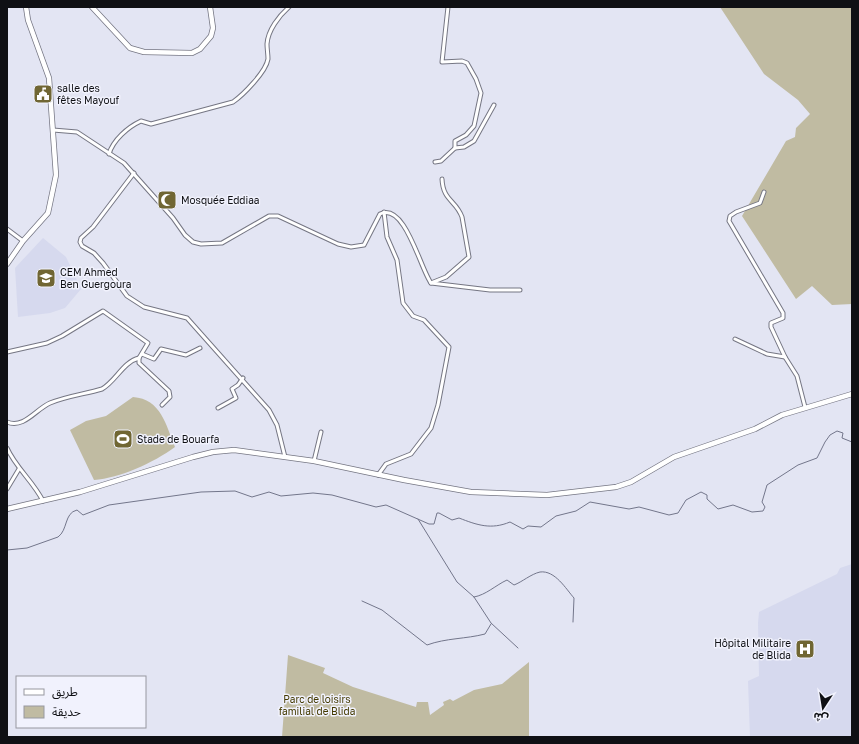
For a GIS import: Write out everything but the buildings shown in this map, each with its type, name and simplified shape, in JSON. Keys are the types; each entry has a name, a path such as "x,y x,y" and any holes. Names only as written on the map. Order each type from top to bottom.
{"street":[{"path":"7,264 23,241 43,221 52,201 56,175 49,78 28,20 26,7"},
{"path":"92,7 130,48 144,52 192,53 204,47 211,36 214,28 210,7"},
{"path":"109,154 111,146 133,125 141,121 151,124 233,102 244,95 268,61 267,43 270,34 278,18 289,7"},
{"path":"448,7 442,62 462,61 467,63 476,79 480,93 474,126 466,135 455,141 455,148"},
{"path":"435,162 441,161 455,148 464,147 474,142 494,105"},
{"path":"53,130 77,132 124,163 173,218 185,235 193,242 201,244 222,243 269,216 278,216 338,244 351,247 364,245 380,214 384,212 392,214 404,224 431,283"},
{"path":"134,173 80,242 82,246 94,253 127,296 144,307 187,318 269,410 277,425 285,457"},
{"path":"431,283 446,277 469,257 462,218 460,213 444,193 442,179"},
{"path":"764,192 760,203 736,212 730,216 729,221 783,313 783,318 771,323 771,327 785,357 797,376 805,407"},
{"path":"378,475 386,464 410,454 432,428 449,347 424,320 413,316 403,303 397,260 387,237 384,212"},
{"path":"7,229 23,241"},
{"path":"431,283 490,290 520,290"},
{"path":"7,352 47,343 62,336 103,311 148,343 139,363 169,391 170,397 162,405"},
{"path":"734,339 767,354 785,357"},
{"path":"142,354 154,359 161,349 186,355 200,348"},
{"path":"7,422 13,424 20,423 50,403 102,389 110,384 133,360 140,358"},
{"path":"218,408 236,398 232,389 238,385 242,378"},
{"path":"7,509 43,502 213,452 234,450 314,461 378,475 471,492 547,495 616,487 631,482 674,458 755,429 782,415 852,394"},
{"path":"314,461 321,432"},
{"path":"7,448 19,469 28,477 43,502"},
{"path":"7,490 19,469"}],"shaded area":[{"name":"CEM Ahmed Ben Guergoura","path":"43,238 66,257 81,289 65,308 50,313 18,317 15,268"},
{"name":"Hôpital Militaire de Blida","path":"852,564 852,737 750,737 748,681 759,676 759,612 837,574 840,568"}],"green space":[{"path":"720,7 852,7 852,304 832,305 812,286 796,299 742,216 786,141 795,137 796,128 810,114 798,100 764,74"},
{"name":"Stade de Bouarfa","path":"133,397 142,399 156,408 165,422 175,447 157,459 136,469 104,479 94,480 70,430 86,421 106,416"},
{"name":"Parc de loisirs familial de Blida","path":"288,655 325,668 323,673 353,687 416,707 417,702 428,702 430,715 444,705 443,702 450,699 453,701 474,690 502,684 529,662 529,737 282,737"}],"waterway":[{"path":"7,550 27,548 58,537 61,534 70,514 77,510 83,515 109,505 201,492 235,491 252,497 269,492 281,496 313,493 332,495 376,507 386,505 429,524 434,524 437,513 439,513 452,520 459,518 484,526 497,526 510,522 523,529 528,526 541,527 556,516 576,511 590,502 629,509 639,507 669,515 678,513 686,500 701,492 707,495 707,499 718,509 733,505 752,512 763,511 765,507 762,502 767,485 798,465 817,458 830,435 837,431 843,433 842,438 852,442"},
{"path":"418,519 457,582 474,597 491,623 518,648"},
{"path":"474,597 483,594 507,580 514,585 537,573 545,572 551,574 560,581 574,598 573,622"},
{"path":"362,601 382,610 427,645 441,641 485,634 491,624"}],"place":[{"name":"salle des fêtes Mayouf","path":"43,94"},
{"name":"Mosquée Eddiaa","path":"167,200"},
{"name":"CEM Ahmed Ben Guergoura","path":"46,278"},
{"name":"Stade de Bouarfa","path":"123,439"},
{"name":"Hôpital Militaire de Blida","path":"805,649"}]}
